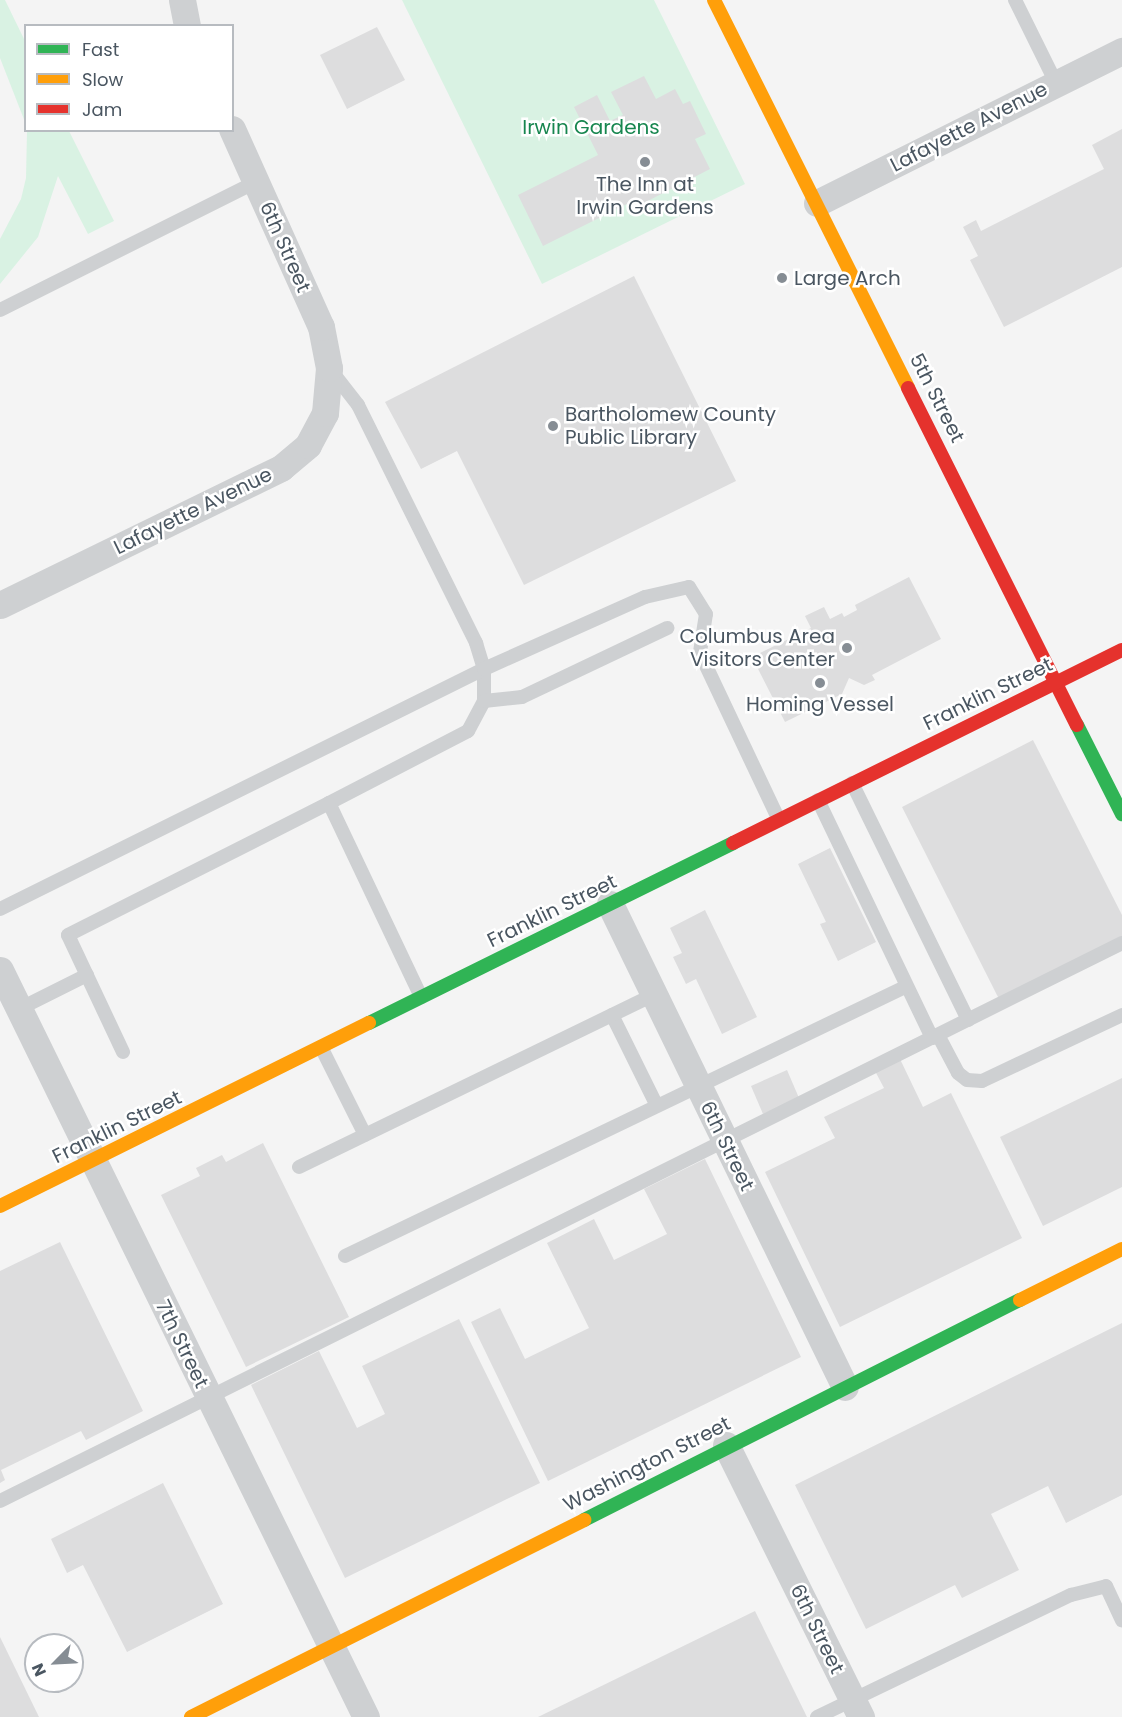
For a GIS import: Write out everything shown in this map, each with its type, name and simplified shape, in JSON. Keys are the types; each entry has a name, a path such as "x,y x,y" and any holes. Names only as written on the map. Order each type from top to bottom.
{"street":[{"path":"182,0 187,24"},
{"name":"5th Street","path":"714,0 1122,814"},
{"name":"Lafayette Avenue","path":"817,203 1122,51"},
{"name":"6th Street","path":"233,132 321,327 329,368"},
{"name":"Lafayette Avenue","path":"0,605 281,468 308,445 325,413 329,368"},
{"name":"Franklin Street","path":"0,1206 1122,650"},
{"name":"6th Street","path":"610,904 844,1387"},
{"name":"7th Street","path":"0,970 366,1717"},
{"name":"Washington Street","path":"191,1717 726,1445 1122,1250"},
{"name":"6th Street","path":"726,1445 856,1708"}],"lane":[{"path":"1015,0 1056,83"},
{"path":"0,310 256,182"},
{"path":"123,1053 68,935 468,731 484,701 484,669 476,643 358,405 329,368"},
{"path":"0,909 484,669 645,597 689,587 706,614 700,653 779,820"},
{"path":"484,701 522,698 667,628"},
{"path":"852,783 968,1020"},
{"path":"818,800 907,986 935,1037 958,1073 967,1080 982,1081 1122,1015"},
{"path":"329,803 422,997"},
{"path":"0,1501 1122,943"},
{"path":"19,1009 87,975"},
{"path":"345,1256 697,1084 907,986"},
{"path":"299,1167 653,995"},
{"path":"612,1015 656,1104"},
{"path":"321,1047 365,1135"},
{"path":"817,1717 856,1708 1071,1595 1106,1586 1122,1620"}],"green space":[{"path":"0,0 5,0 24,39 24,119 0,58"},
{"name":"Irwin Gardens","path":"402,0 654,0 745,184 542,284"},
{"path":"27,132 70,132 114,221 88,234 58,176 38,237 0,284 0,239 21,199 26,178"}],"building":[{"path":"377,27 405,80 347,109 320,55"},
{"name":"The Inn at Irwin Gardens","path":"644,76 656,99 675,89 683,104 690,101 706,134 695,139 710,169 632,209 629,203 543,246 518,195 598,155 574,107 597,95 610,121 623,115 611,92"},
{"path":"1122,129 1122,267 1004,327 970,260 978,256 963,227 976,220 981,231 1104,169 1092,145"},
{"name":"Bartholomew County Public Library","path":"634,276 736,481 524,585 457,451 421,469 385,402"},
{"name":"Columbus Area Visitors Center","path":"909,577 941,639 872,675 875,680 864,685 849,678 842,694 785,722 752,657 811,628 805,616 824,607 830,619 842,613 844,617 857,610 855,605"},
{"path":"1033,740 1122,915 1122,939 1000,1001 902,807"},
{"path":"830,848 876,942 838,961 820,924 826,922 798,864"},
{"path":"705,910 757,1017 722,1034 696,979 686,984 673,957 682,953 670,928"},
{"path":"900,1059 923,1107 951,1093 1022,1238 840,1327 765,1172 835,1138 824,1117 884,1088 875,1071"},
{"path":"787,1070 799,1098 763,1114 751,1086"},
{"path":"1122,1078 1122,1187 1043,1226 1000,1137"},
{"path":"263,1143 349,1317 246,1367 161,1195 200,1176 196,1168 222,1155 226,1162"},
{"path":"705,1159 801,1357 548,1481 471,1322 500,1308 525,1359 589,1328 547,1243 594,1219 614,1260 667,1234 644,1189"},
{"path":"60,1242 143,1411 86,1440 81,1431 1,1470 5,1480 0,1483 0,1271"},
{"path":"459,1319 540,1483 345,1578 251,1385 319,1351 357,1428 385,1414 362,1366"},
{"path":"1122,1323 1122,1495 1066,1523 1048,1486 991,1514 1019,1570 962,1598 955,1585 866,1629 795,1485"},
{"path":"163,1483 223,1604 127,1652 83,1565 67,1573 51,1539"},
{"path":"755,1611 807,1717 538,1717"},
{"path":"0,1637 24,1686 24,1693 27,1693 39,1717 0,1717"}],"traffic: fast":[{"path":"1077,725 1122,814"},
{"path":"369,1023 733,843"},
{"path":"584,1520 1020,1300"}],"traffic: slow":[{"path":"714,0 908,388"},
{"path":"0,1206 369,1023"},
{"path":"1020,1300 1122,1249"},
{"path":"191,1717 584,1520"}],"traffic: jam":[{"path":"908,388 1077,725"},
{"path":"733,843 1122,650"}],"place":[{"name":"The Inn at Irwin Gardens","path":"645,162"},
{"name":"Large Arch","path":"782,278"},
{"name":"Bartholomew County Public Library","path":"553,426"},
{"name":"Columbus Area Visitors Center","path":"847,648"},
{"name":"Homing Vessel","path":"820,683"}]}
